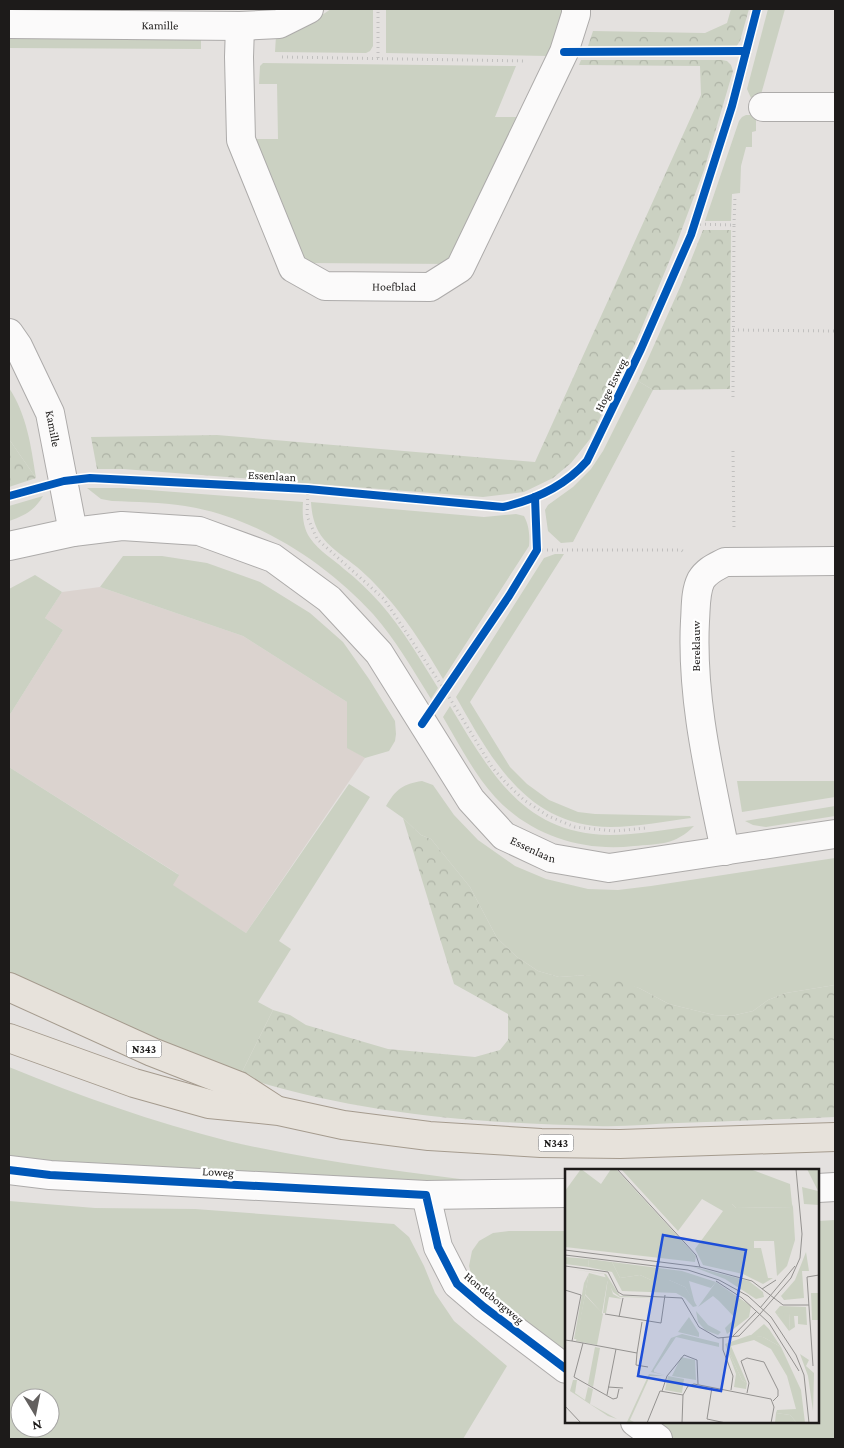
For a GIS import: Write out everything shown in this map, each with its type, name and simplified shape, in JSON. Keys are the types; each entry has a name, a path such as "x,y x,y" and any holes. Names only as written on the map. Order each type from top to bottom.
{"main road":[{"name":"N343","path":"9,987 152,1052 239,1086 279,1111"},
{"name":"N343","path":"9,1038 134,1083 209,1104 279,1111 343,1125 429,1136 541,1143 620,1144 835,1137"}],"street":[{"name":"Kamille","path":"9,24 90,16 240,26 279,24 309,9"},
{"name":"Hoefblad","path":"240,26 241,140 293,268 325,286 430,287 460,268 564,52 576,9"},
{"path":"763,107 835,107"},
{"name":"Kamille","path":"9,333 18,346 50,413 73,532"},
{"name":"Essenlaan","path":"9,546 73,532 122,526 199,531 273,558 329,599 379,653 471,800 504,836 551,858 609,868 835,834"},
{"path":"722,565 835,561"},
{"name":"Bereklauw","path":"722,565 701,581 696,599 694,651 698,704 725,851"},
{"name":"Loweg","path":"9,1170 60,1175 426,1195 565,1193"},
{"path":"819,1188 835,1187"},
{"name":"Hondeborgweg","path":"426,1195 438,1248 456,1284 565,1368"},
{"path":"636,1423 658,1439"}],"path":[{"path":"378,9 378,58"},
{"path":"733,397 734,225 736,196"},
{"path":"698,215 694,227 734,225"},
{"path":"734,330 835,331"},
{"path":"536,549 681,550 722,565 733,451"},
{"path":"308,489 307,516 317,539 384,599 444,689 492,766 524,800 548,816 575,827 615,831 653,827"},
{"path":"422,724 450,682"}],"shaded area":[{"path":"100,587 243,636 347,702 347,747 365,758 246,933 172,885 178,874 9,767 9,716 63,630 45,618 62,592"}],"green space":[{"path":"331,9 373,9 373,46 370,51 366,53 275,52 276,36 307,25"},
{"path":"386,9 564,9 560,31 548,56 386,53"},
{"path":"731,9 749,9 740,41 736,47 588,46 593,31 705,33 727,23"},
{"path":"768,9 785,9 760,98 751,98 747,89"},
{"path":"9,37 201,39 201,49 9,48"},
{"path":"581,60 722,60 727,61 731,65 733,71 704,170 676,245 635,344 590,439 571,463 553,478 524,492 483,497 123,469 97,469 91,437 217,435 535,462 701,95 700,66 579,65"},
{"path":"263,63 516,66 495,117 519,117 451,264 305,263 253,139 278,139 277,84 259,84 260,66"},
{"path":"746,115 756,115 756,131 752,132 752,147 746,147 741,166 740,193 732,194 731,221 705,221 739,121"},
{"path":"703,230 731,230 730,389 653,390 638,381 681,285"},
{"path":"638,381 653,390 573,542 561,543 548,531 545,510 548,505 573,487 591,469 603,451"},
{"path":"9,388 24,420 36,478 9,439"},
{"path":"9,439 36,478 9,487"},
{"path":"87,488 123,488 303,502 304,521 310,538 380,603 404,634 438,688 431,699 397,645 373,614 333,577 288,545 238,520 211,512 185,506 101,499"},
{"path":"43,496 29,512 9,521 9,506"},
{"path":"311,502 484,517 516,514 524,516 526,519 529,531 529,546 443,679 419,640 392,603 366,575 325,540 315,525"},
{"path":"555,554 564,554 470,702 510,767 527,784 549,800 578,812 690,816 691,818 611,827 582,824 556,816 516,786 499,766 456,697 544,558"},
{"path":"123,556 162,556 207,563 260,582 310,613 343,642 395,721 395,741 389,751 365,758 347,748 347,702 243,636 100,587"},
{"path":"35,575 62,592 45,618 63,630 9,716 9,589"},
{"path":"450,706 495,776 512,795 532,811 554,824 580,832 610,835 694,826 680,837 666,842 651,845 615,847 577,843 541,831 509,811 480,779 443,717"},
{"path":"9,767 179,875 173,885 246,933 349,784 370,797 279,941 291,949 258,1002 273,1010 240,1076 9,976"},
{"path":"422,781 433,785 454,815 478,840 515,866 546,879 588,889 618,890 651,886 835,858 835,985 786,993 768,1000 753,1011 731,1016 714,1015 669,1004 639,988 587,975 559,977 538,971 517,957 497,938 470,887 431,839 421,835 403,818 386,806 393,795 401,788"},
{"path":"737,781 835,781 835,797 742,812"},
{"path":"835,806 835,816 766,827 753,825 745,821"},
{"path":"403,818 421,835 431,839 470,887 497,938 517,957 538,971 559,977 587,975 610,977 639,988 669,1004 714,1015 731,1016 753,1011 768,1000 786,993 835,985 835,1117 617,1126 552,1125 461,1119 372,1108 284,1089 240,1076 273,1010 290,1015 306,1025 388,1049 475,1057 500,1050 508,1040 508,1014 454,984"},
{"path":"9,1067 117,1108 172,1126 228,1141 329,1161 498,1184 518,1191 197,1168 97,1167 9,1161"},
{"path":"9,1201 95,1208 195,1209 394,1224 409,1237 435,1293 454,1321 507,1366 463,1439 9,1439"},
{"path":"835,1220 835,1439 673,1439 651,1423 819,1423 819,1221"},
{"path":"509,1231 565,1231 565,1357 483,1294 472,1277 469,1266 472,1251 479,1241 493,1233"}],"cycle path":[{"name":"Hoge Esweg","path":"9,496 64,481 90,478 308,489 503,507 537,496 559,485 587,461 641,349 691,235 732,106 757,9"},
{"path":"564,52 746,51"},
{"path":"422,724 509,596 537,550 535,497"},
{"path":"9,1170 50,1175 426,1195 438,1247 457,1284 484,1307 565,1368"}]}
